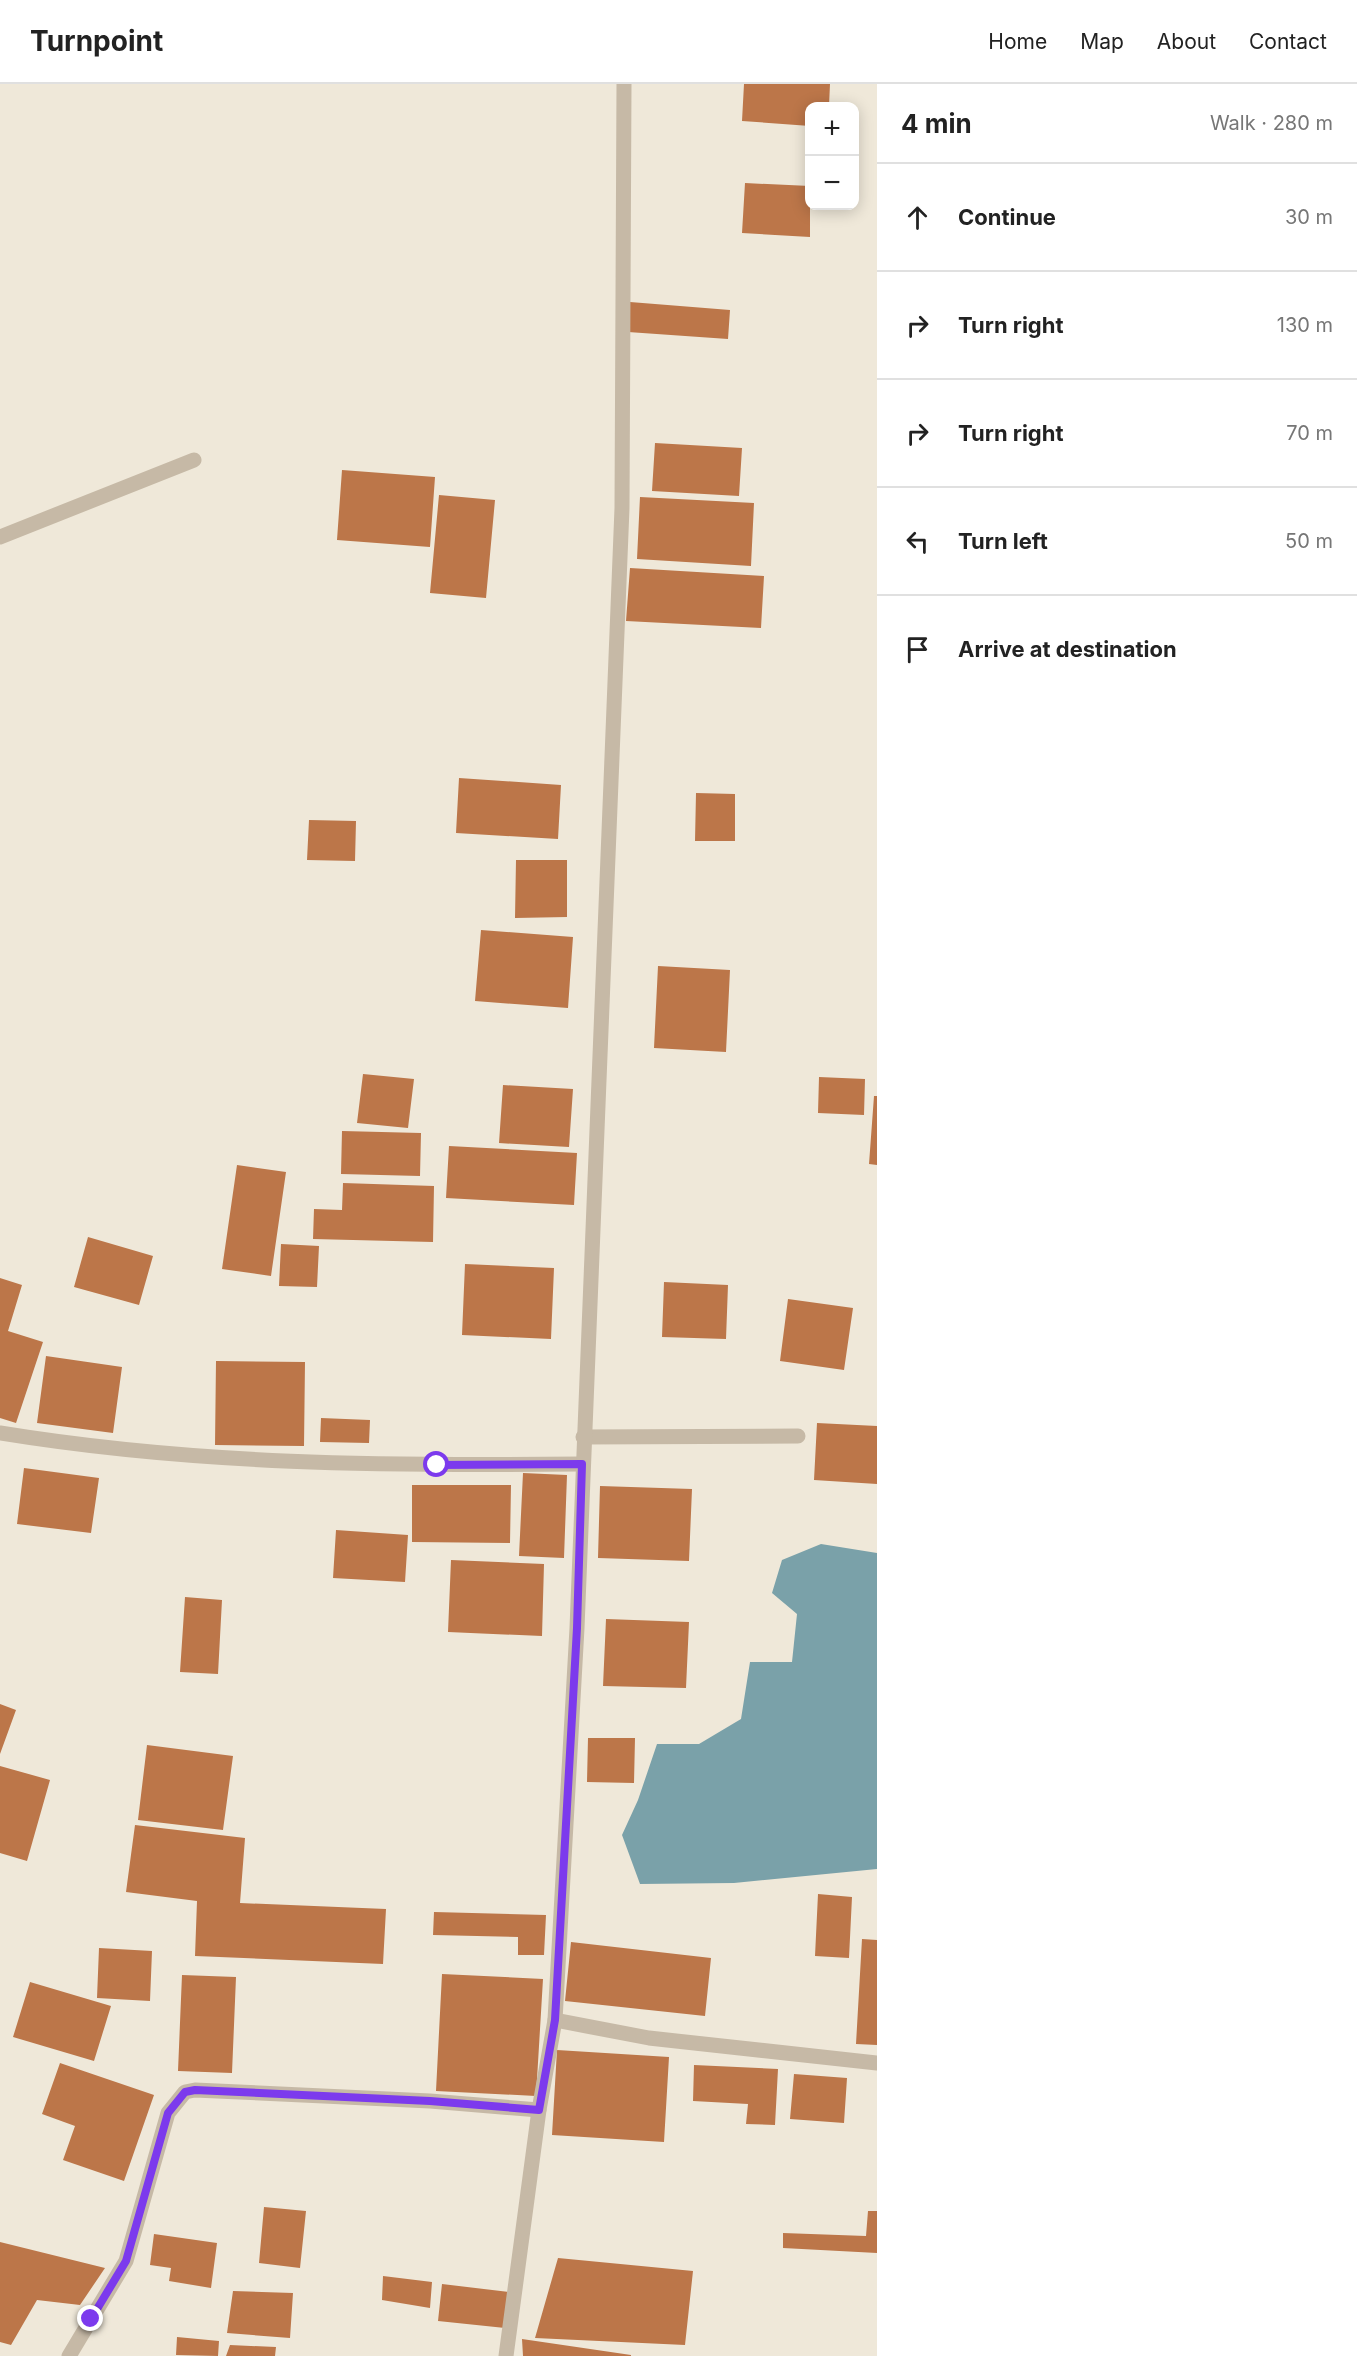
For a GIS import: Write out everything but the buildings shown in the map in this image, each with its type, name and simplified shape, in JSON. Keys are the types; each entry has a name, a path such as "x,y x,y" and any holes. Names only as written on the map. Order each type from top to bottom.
{"street":[{"path":"506,2356 539,2110 555,2020 577,1628 622,508 624,84"},
{"path":"0,537 194,460"},
{"path":"0,1433 99,1448 269,1462 582,1464"},
{"path":"583,1437 798,1436"},
{"path":"555,2020 649,2038 877,2063"},
{"path":"69,2356 126,2261 168,2113 185,2092 195,2090 430,2101 539,2110"}],"water":[{"path":"821,1544 877,1553 877,1869 734,1883 640,1884 622,1835 638,1800 657,1744 699,1744 741,1719 750,1662 792,1662 797,1614 772,1593 782,1560"}],"route":[{"path":"91,2319 126,2261 168,2113 177,2099 185,2092 195,2090 430,2101 539,2110 555,2020 577,1628 582,1464 437,1465"}]}
